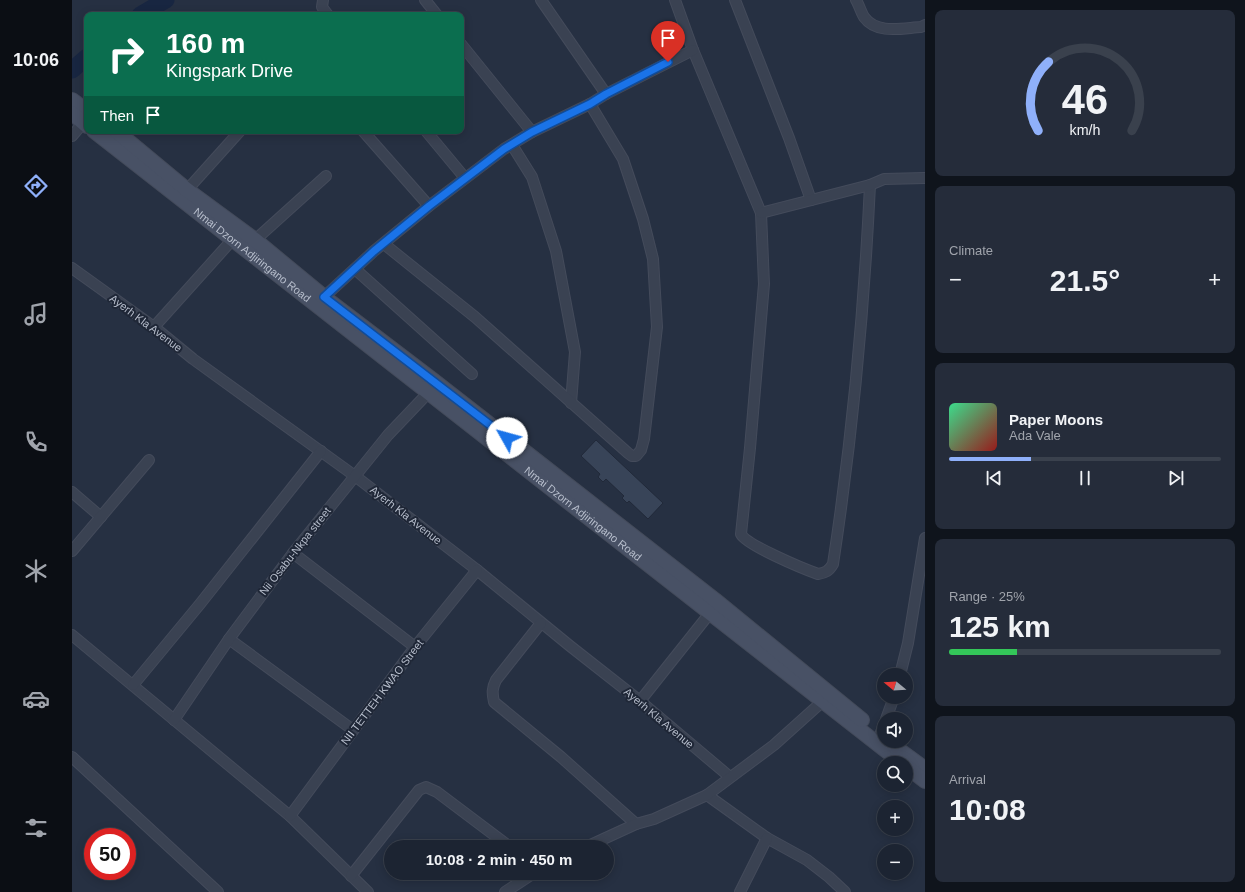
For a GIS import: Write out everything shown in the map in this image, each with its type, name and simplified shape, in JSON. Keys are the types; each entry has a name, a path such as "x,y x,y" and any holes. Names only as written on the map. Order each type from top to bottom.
{"main road":[{"name":"Nmai Dzorn Adjiringano Road","path":"72,100 84,117"},
{"name":"Nmai Dzorn Adjiringano Road","path":"72,113 84,120"},
{"name":"Nmai Dzorn Adjiringano Road","path":"102,134 429,392 647,555 753,631 877,728"},
{"name":"Nmai Dzorn Adjiringano Road","path":"120,134 187,190 255,240 324,297 433,380 647,555 710,613 893,756"},
{"name":"Nmai Dzorn Adjiringano Road","path":"900,748 925,769"},
{"path":"913,772 925,781"}],"street":[{"path":"323,0 322,7 326,12"},
{"path":"425,0 435,12"},
{"path":"541,0 606,94"},
{"path":"675,0 693,50 761,212 764,284 741,534 745,539 778,557 798,567 818,574 825,573 833,564 842,507 857,373 868,232 870,185"},
{"path":"735,0 789,138 811,200"},
{"path":"856,0 865,18 877,27 888,29 920,27 925,25"},
{"path":"464,48 532,132"},
{"path":"324,297 429,206 465,178 512,145 532,132 590,104 606,94 693,50"},
{"path":"384,244 475,317 632,456 636,456 639,453 644,439 657,327 653,259 643,219 623,158 590,104"},
{"path":"72,136 84,126"},
{"path":"187,190 237,134"},
{"path":"366,134 429,206"},
{"path":"428,134 465,178"},
{"path":"512,145 532,176 556,251 575,352 571,403"},
{"path":"255,240 326,176"},
{"path":"761,212 870,185 884,179 925,178"},
{"path":"154,327 233,239"},
{"name":"Ayerh Kla Avenue","path":"72,268 154,327 193,359 355,476 477,570 541,623 640,701 730,777"},
{"path":"355,269 472,374"},
{"name":"Nii Osabu-Nkpa street","path":"174,720 229,639 292,553 388,435 429,392"},
{"path":"133,685 200,604 321,451"},
{"path":"72,551 149,460"},
{"path":"72,492 101,517"},
{"path":"902,668 908,643 925,538"},
{"path":"292,553 415,647"},
{"name":"NII TETTEH KWAO Street","path":"290,816 415,647 477,570"},
{"path":"640,701 710,613"},
{"path":"541,623 496,680 492,694 494,702 561,757 636,824"},
{"path":"72,635 290,816 368,892"},
{"path":"229,639 353,730"},
{"path":"601,840 636,824 654,819 707,795 774,745 823,701"},
{"path":"72,757 218,892"},
{"path":"351,876 419,790 424,787 428,787 437,792 501,840"},
{"path":"707,795 767,838 807,860 845,892"},
{"path":"740,892 767,838"},
{"path":"505,892 523,880"}],"building":[{"path":"596,440 663,503 648,519 629,501 627,503 622,498 624,496 606,479 603,482 598,477 600,474 581,456"}],"waterway":[{"path":"145,12 166,0"},
{"path":"72,70 84,60"}],"route":[{"path":"507,438 324,297 374,251 429,206 504,149 532,132 590,104 606,94 668,62"}]}
